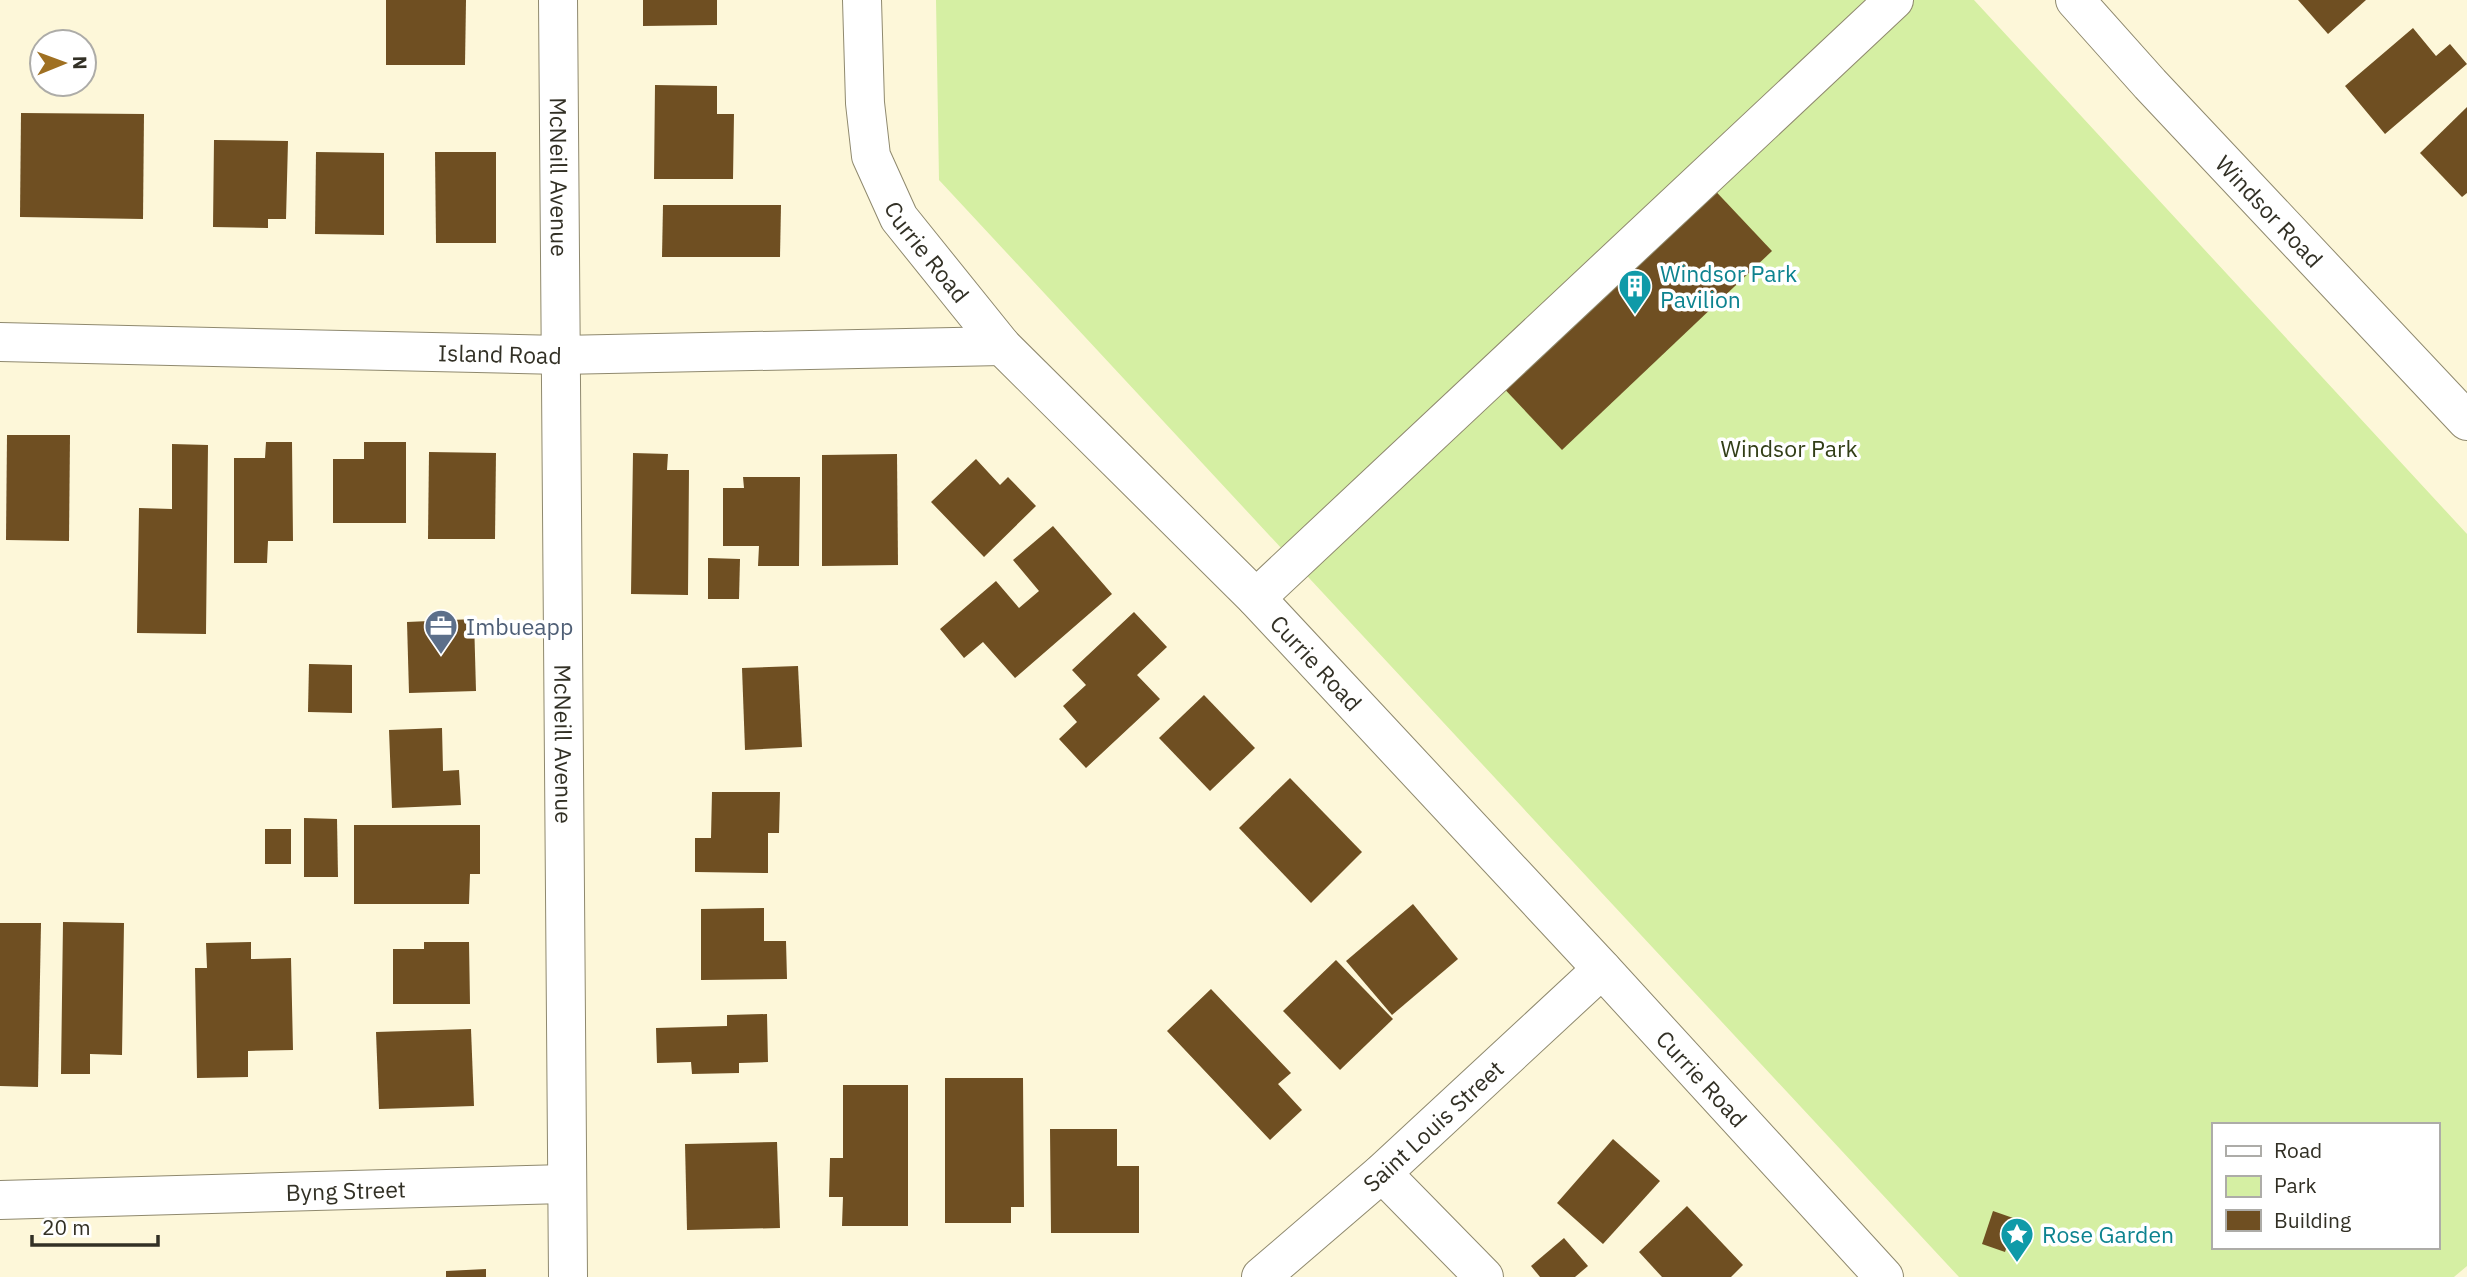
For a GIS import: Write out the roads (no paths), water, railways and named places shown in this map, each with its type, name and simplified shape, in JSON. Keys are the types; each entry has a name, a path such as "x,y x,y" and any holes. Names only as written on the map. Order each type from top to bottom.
{"street":[{"name":"McNeill Avenue","path":"558,0 565,1184 568,1277"},
{"name":"Currie Road","path":"862,0 865,103 871,156 899,218 1002,346 1256,598 1602,969 1884,1277"},
{"path":"1256,598 1894,0"},
{"name":"Windsor Road","path":"2075,0 2150,84 2467,421"},
{"name":"Island Road","path":"0,342 560,355 1002,346"},
{"name":"Saint Louis Street","path":"1261,1277 1382,1173 1602,969"},
{"path":"1382,1173 1484,1277"},
{"name":"Byng Street","path":"0,1200 565,1184"}],"place":[{"name":"Windsor Park Pavilion","path":"1635,316"},
{"name":"Imbueapp","path":"441,656"},
{"name":"Rose Garden","path":"2017,1264"}],"park label":[{"name":"Windsor Park","path":"1789,448"}]}
